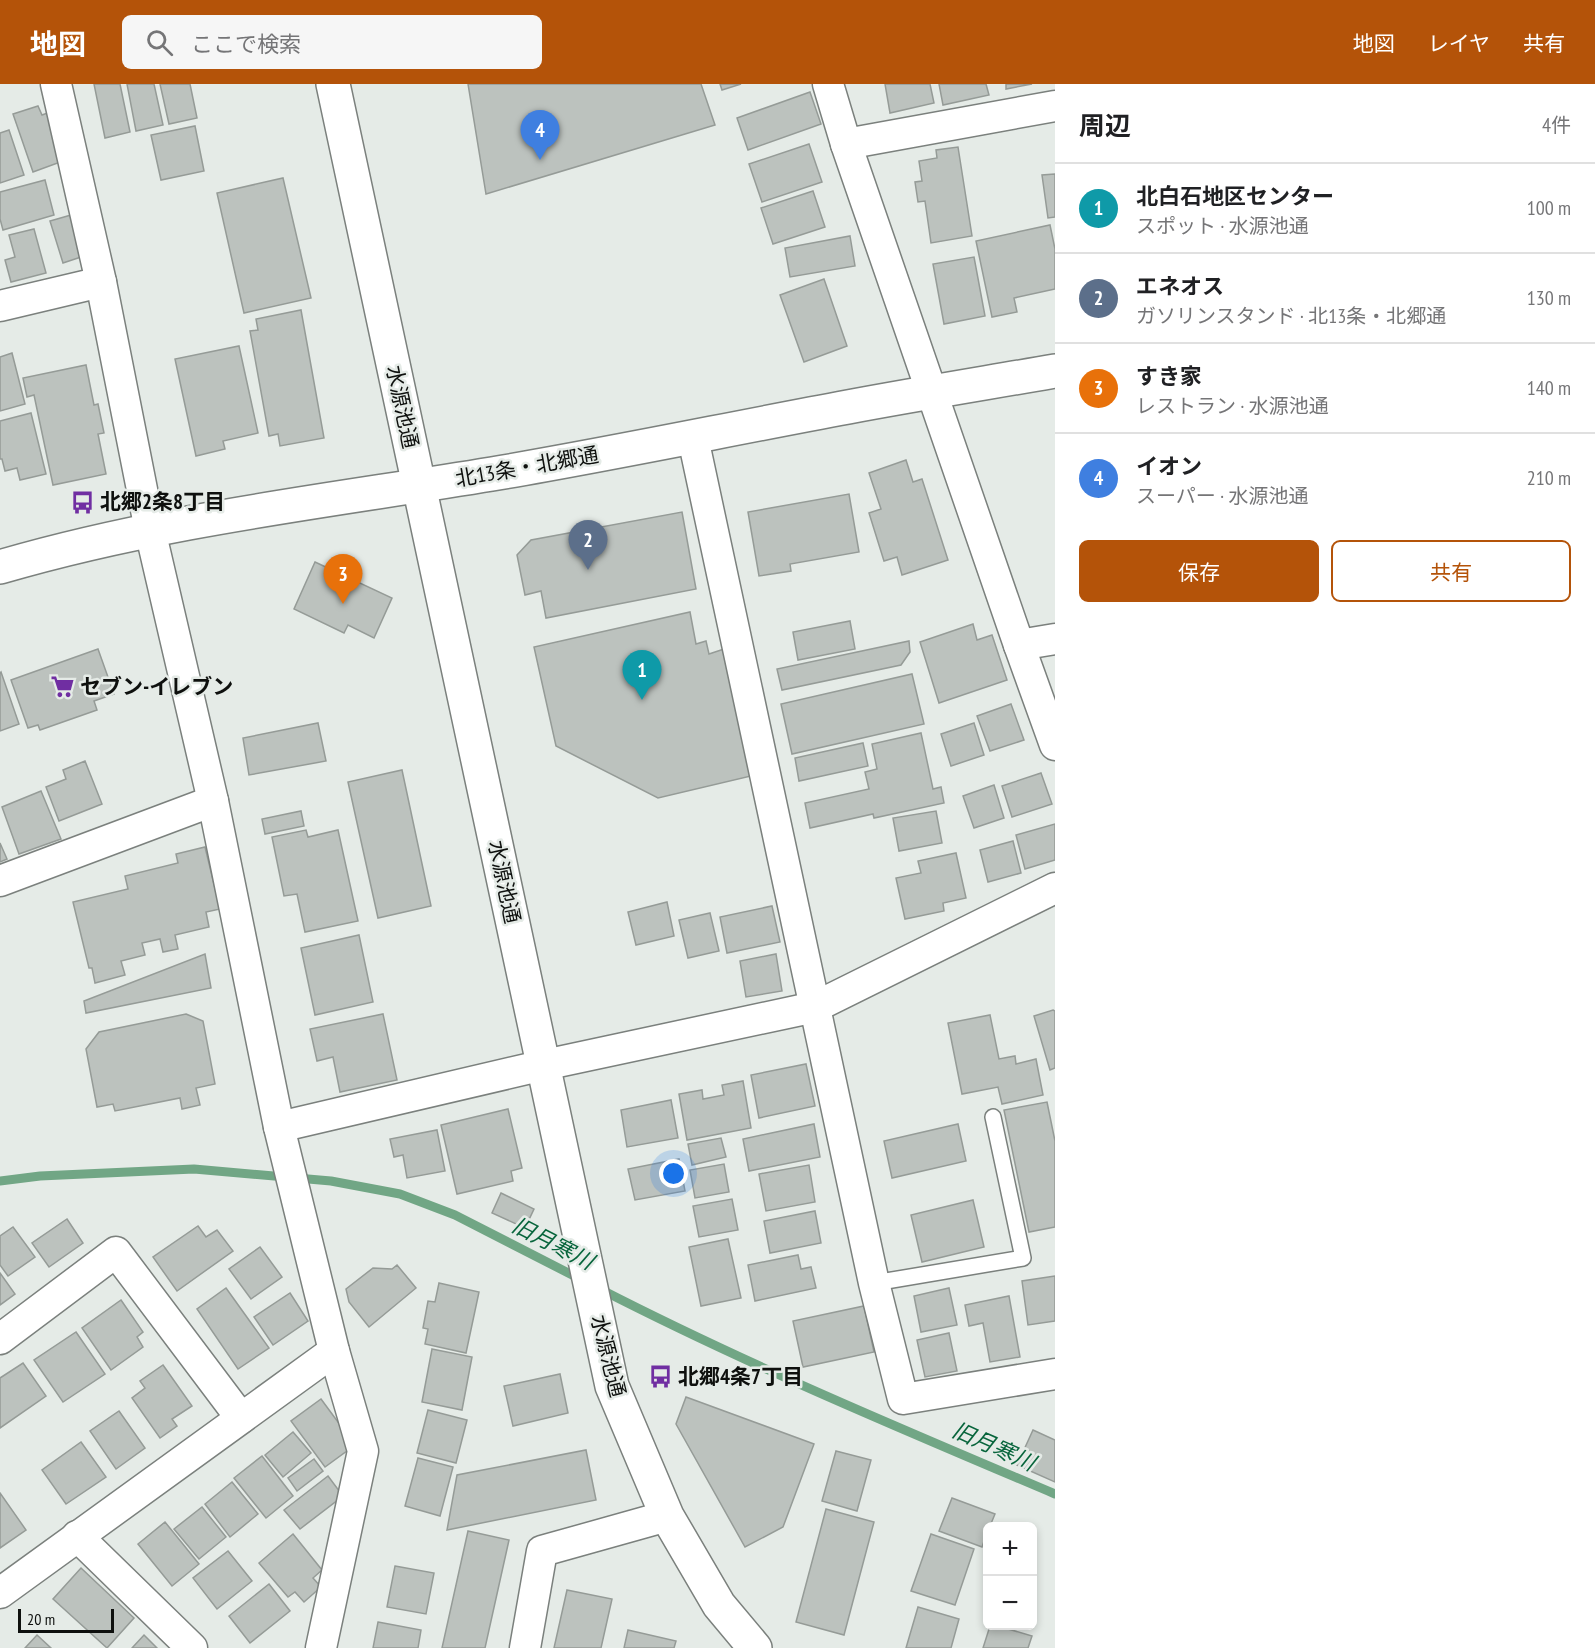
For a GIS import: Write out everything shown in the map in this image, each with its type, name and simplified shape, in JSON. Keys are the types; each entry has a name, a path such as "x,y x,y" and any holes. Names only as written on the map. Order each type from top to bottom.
{"street":[{"path":"56,84 101,282 150,530 213,801 279,1127 334,1351 363,1451 321,1648"},
{"name":"水源池通","path":"333,84 612,1386 667,1516 719,1605 755,1648"},
{"path":"828,84 846,144 1018,645 1055,745"},
{"path":"846,144 1055,106"},
{"path":"0,306 101,282"},
{"name":"北13条・北郷通","path":"0,567 41,555 150,530 693,438 847,407 1055,371"},
{"path":"693,438 874,1283 903,1400 1055,1374"},
{"path":"1018,645 1055,639"},
{"path":"0,881 213,801"},
{"path":"279,1127 544,1065 815,1007 1055,888"},
{"path":"0,1339 116,1252 241,1418"},
{"path":"0,1593 334,1351"},
{"path":"525,1648 542,1551 667,1516"},
{"path":"77,1536 192,1648"}],"lane":[{"path":"874,1283 1023,1258 993,1117"}],"building":[{"path":"94,84 120,84 130,132 105,138"},
{"path":"127,84 154,84 163,125 136,131"},
{"path":"160,84 190,84 197,118 169,124"},
{"path":"468,84 701,84 715,125 486,194"},
{"path":"720,84 741,84 722,90"},
{"path":"885,84 930,84 934,103 890,113"},
{"path":"939,84 986,84 989,95 943,105"},
{"path":"1006,84 1032,84 1006,89"},
{"path":"810,92 821,124 748,150 737,118"},
{"path":"38,106 42,115 53,111 63,161 33,172 13,114"},
{"path":"195,126 204,171 161,180 151,135"},
{"path":"9,130 24,175 0,183 0,133"},
{"path":"809,144 822,182 762,202 749,164"},
{"path":"958,147 972,236 931,243 925,201 918,202 915,182 922,181 919,161 937,158 936,150"},
{"path":"1055,174 1055,217 1048,218 1042,175"},
{"path":"283,178 311,298 244,313 217,193"},
{"path":"45,180 54,215 3,230 0,219 0,192"},
{"path":"813,191 825,227 773,244 761,208"},
{"path":"78,213 90,254 63,263 50,221"},
{"path":"1050,225 1055,249 1055,289 1014,298 1017,312 992,317 976,241"},
{"path":"34,229 46,273 11,282 5,260 15,257 9,235"},
{"path":"850,236 855,266 790,277 785,248"},
{"path":"974,257 985,316 944,324 933,264"},
{"path":"824,279 847,346 804,362 780,295"},
{"path":"301,310 324,438 280,446 278,434 269,436 250,331 258,330 256,319"},
{"path":"239,346 258,433 223,441 225,449 196,456 175,359"},
{"path":"12,353 25,404 0,411 0,357"},
{"path":"86,365 94,405 98,404 104,433 98,434 106,474 53,485 34,395 27,397 23,378"},
{"path":"31,413 46,474 20,480 17,468 5,471 2,459 0,459 0,421"},
{"path":"906,460 913,482 922,479 948,560 902,575 897,557 884,561 869,513 881,509 869,473"},
{"path":"849,494 859,552 790,564 791,571 759,576 748,512"},
{"path":"682,512 696,589 546,618 541,591 525,595 517,555 531,540"},
{"path":"315,562 392,598 374,638 348,625 344,633 294,609"},
{"path":"690,612 696,644 706,641 709,654 727,648 751,776 658,798 556,746 534,647"},
{"path":"850,621 855,649 798,660 793,632"},
{"path":"973,624 977,640 992,635 1007,680 939,703 920,642"},
{"path":"909,641 910,652 901,665 782,690 777,669"},
{"name":"セブン-イレブン","path":"98,649 114,694 94,701 97,710 40,730 38,725 28,728 11,680"},
{"path":"0,673 19,724 0,731"},
{"path":"912,674 924,724 792,754 781,704"},
{"path":"1011,704 1024,740 990,751 977,716"},
{"path":"318,723 326,761 249,775 243,738"},
{"path":"974,723 984,755 951,766 941,734"},
{"path":"921,733 933,789 941,787 944,803 874,818 873,814 810,828 805,803 869,789 865,772 877,769 872,744"},
{"path":"863,743 868,766 799,781 795,758"},
{"path":"85,761 102,804 59,821 46,787 66,779 63,770"},
{"path":"402,770 431,906 378,918 348,782"},
{"path":"1041,773 1052,804 1012,817 1002,786"},
{"path":"994,785 1004,818 974,828 963,796"},
{"path":"41,791 61,839 19,854 2,807"},
{"path":"301,811 304,826 265,834 262,819"},
{"path":"936,811 942,843 899,851 893,818"},
{"path":"1055,824 1055,860 1025,869 1016,835"},
{"path":"306,830 308,837 338,830 358,921 305,932 297,894 284,896 272,837"},
{"path":"1013,841 1021,873 988,882 980,850"},
{"path":"0,843 7,859 0,862"},
{"path":"205,847 220,909 206,912 209,927 175,935 178,949 163,952 160,939 142,943 145,955 121,961 125,975 95,983 92,968 89,968 73,902 128,889 125,876 178,863 176,854"},
{"path":"956,853 966,898 943,903 944,911 905,919 896,878 921,873 918,861"},
{"path":"667,902 674,936 636,945 628,912"},
{"path":"772,906 780,942 727,953 720,917"},
{"path":"710,913 719,951 688,958 679,920"},
{"path":"359,935 373,1002 315,1015 301,948"},
{"path":"205,954 211,988 86,1013 84,1001"},
{"path":"776,954 782,991 746,997 740,961"},
{"path":"1055,1011 1055,1068 1050,1070 1034,1016"},
{"path":"186,1014 203,1021 215,1084 196,1088 200,1105 182,1109 180,1098 115,1111 113,1104 97,1107 86,1049 99,1032"},
{"path":"383,1014 397,1080 340,1092 333,1057 317,1061 310,1029"},
{"path":"990,1015 999,1059 1015,1056 1016,1064 1036,1059 1043,1095 1002,1104 998,1087 962,1094 948,1023"},
{"path":"806,1064 815,1106 759,1118 751,1075"},
{"path":"743,1081 751,1128 687,1140 679,1094 702,1090 703,1099 724,1095 722,1085"},
{"path":"671,1100 678,1138 627,1147 621,1110"},
{"path":"1047,1102 1055,1141 1055,1227 1029,1232 1004,1110"},
{"path":"508,1109 522,1168 511,1171 513,1181 457,1194 441,1125"},
{"path":"814,1124 820,1157 749,1171 743,1139"},
{"path":"958,1124 966,1161 892,1178 884,1141"},
{"path":"437,1130 445,1171 407,1178 403,1155 394,1157 390,1139"},
{"path":"721,1138 726,1157 692,1165 688,1144"},
{"path":"679,1159 685,1191 635,1200 628,1169"},
{"path":"724,1164 729,1192 695,1198 690,1170"},
{"path":"809,1165 815,1202 766,1211 759,1174"},
{"path":"501,1193 534,1209 525,1228 492,1213"},
{"path":"732,1199 738,1230 699,1237 693,1206"},
{"path":"973,1200 984,1247 922,1262 911,1215"},
{"path":"815,1211 821,1243 770,1253 764,1221"},
{"path":"67,1219 83,1243 49,1267 32,1243"},
{"path":"198,1226 206,1237 217,1230 233,1251 177,1291 153,1257"},
{"path":"13,1227 35,1257 8,1276 0,1265 0,1236"},
{"path":"728,1239 741,1298 701,1306 689,1247"},
{"path":"260,1247 282,1277 251,1299 229,1269"},
{"path":"798,1255 801,1269 811,1267 816,1288 755,1301 748,1265"},
{"path":"397,1265 416,1288 369,1327 349,1302 346,1289 373,1268 392,1269"},
{"path":"0,1273 15,1294 0,1305"},
{"path":"1055,1276 1055,1321 1028,1325 1022,1281"},
{"path":"439,1283 479,1292 466,1353 425,1344 428,1329 423,1328 428,1301 435,1302"},
{"path":"226,1288 269,1348 238,1369 197,1309"},
{"path":"949,1288 957,1325 921,1332 914,1296"},
{"path":"290,1293 308,1321 273,1345 254,1317"},
{"path":"1009,1296 1020,1357 990,1362 983,1323 969,1326 965,1305"},
{"path":"121,1300 143,1332 137,1337 143,1347 111,1370 82,1328"},
{"path":"864,1306 874,1352 803,1367 793,1321"},
{"path":"76,1332 105,1374 63,1402 34,1360"},
{"path":"949,1333 957,1371 925,1377 917,1340"},
{"path":"432,1349 472,1357 462,1410 422,1402"},
{"path":"23,1363 46,1396 0,1428 0,1378"},
{"path":"163,1365 192,1406 172,1419 177,1426 160,1438 132,1398 145,1388 140,1381"},
{"path":"560,1374 568,1413 513,1426 504,1386"},
{"path":"686,1397 814,1444 783,1527 745,1547 676,1424"},
{"path":"321,1399 355,1445 325,1467 291,1421"},
{"path":"428,1410 467,1420 456,1463 417,1453"},
{"path":"119,1411 145,1448 116,1469 90,1431"},
{"path":"1033,1430 1055,1440 1055,1482 1017,1465"},
{"path":"293,1432 311,1453 283,1477 265,1455"},
{"path":"81,1442 106,1477 66,1504 42,1470"},
{"path":"586,1450 596,1500 447,1530 457,1475"},
{"path":"836,1451 871,1460 857,1511 822,1501"},
{"path":"262,1456 293,1496 266,1518 234,1478"},
{"path":"418,1458 453,1467 440,1516 405,1506"},
{"path":"314,1459 323,1471 297,1491 288,1478"},
{"path":"328,1476 343,1496 300,1529 284,1510"},
{"path":"232,1482 258,1514 230,1537 205,1504"},
{"path":"0,1493 26,1530 0,1548"},
{"path":"952,1498 995,1514 992,1522 983,1522 982,1547 939,1531"},
{"path":"202,1507 226,1537 199,1559 174,1529"},
{"path":"826,1509 874,1522 844,1635 796,1622"},
{"path":"165,1522 199,1564 172,1586 138,1544"},
{"path":"468,1531 509,1540 485,1648 442,1648"},
{"path":"293,1534 322,1570 313,1578 321,1587 304,1602 295,1592 288,1597 259,1563"},
{"path":"931,1534 974,1549 955,1605 911,1591"},
{"path":"228,1551 252,1581 217,1609 193,1578"},
{"path":"395,1566 434,1573 426,1614 387,1607"},
{"path":"81,1568 134,1618 107,1648 53,1599"},
{"path":"269,1584 290,1611 250,1643 229,1616"},
{"path":"567,1590 612,1599 601,1648 554,1648"},
{"path":"918,1607 959,1619 951,1648 906,1648"},
{"path":"378,1622 421,1630 418,1648 373,1648"},
{"path":"628,1630 676,1641 674,1648 624,1648"},
{"path":"989,1630 1012,1630 1032,1636 1028,1648 983,1648"},
{"path":"37,1635 51,1648 25,1648"},
{"path":"144,1635 157,1648 132,1648"}],"waterway":[{"name":"旧月寒川","path":"0,1181 40,1176 194,1169 331,1181 400,1194 455,1215 582,1280"},
{"name":"旧月寒川","path":"600,1289 769,1370 1055,1494"}],"place":[{"name":"イオン","path":"540,160"},
{"name":"北郷2条8丁目","path":"82,502"},
{"name":"エネオス","path":"588,570"},
{"name":"すき家","path":"343,604"},
{"name":"セブン-イレブン","path":"62,687"},
{"name":"北白石地区センター","path":"642,700"},
{"name":"北郷4条7丁目","path":"660,1377"}]}
